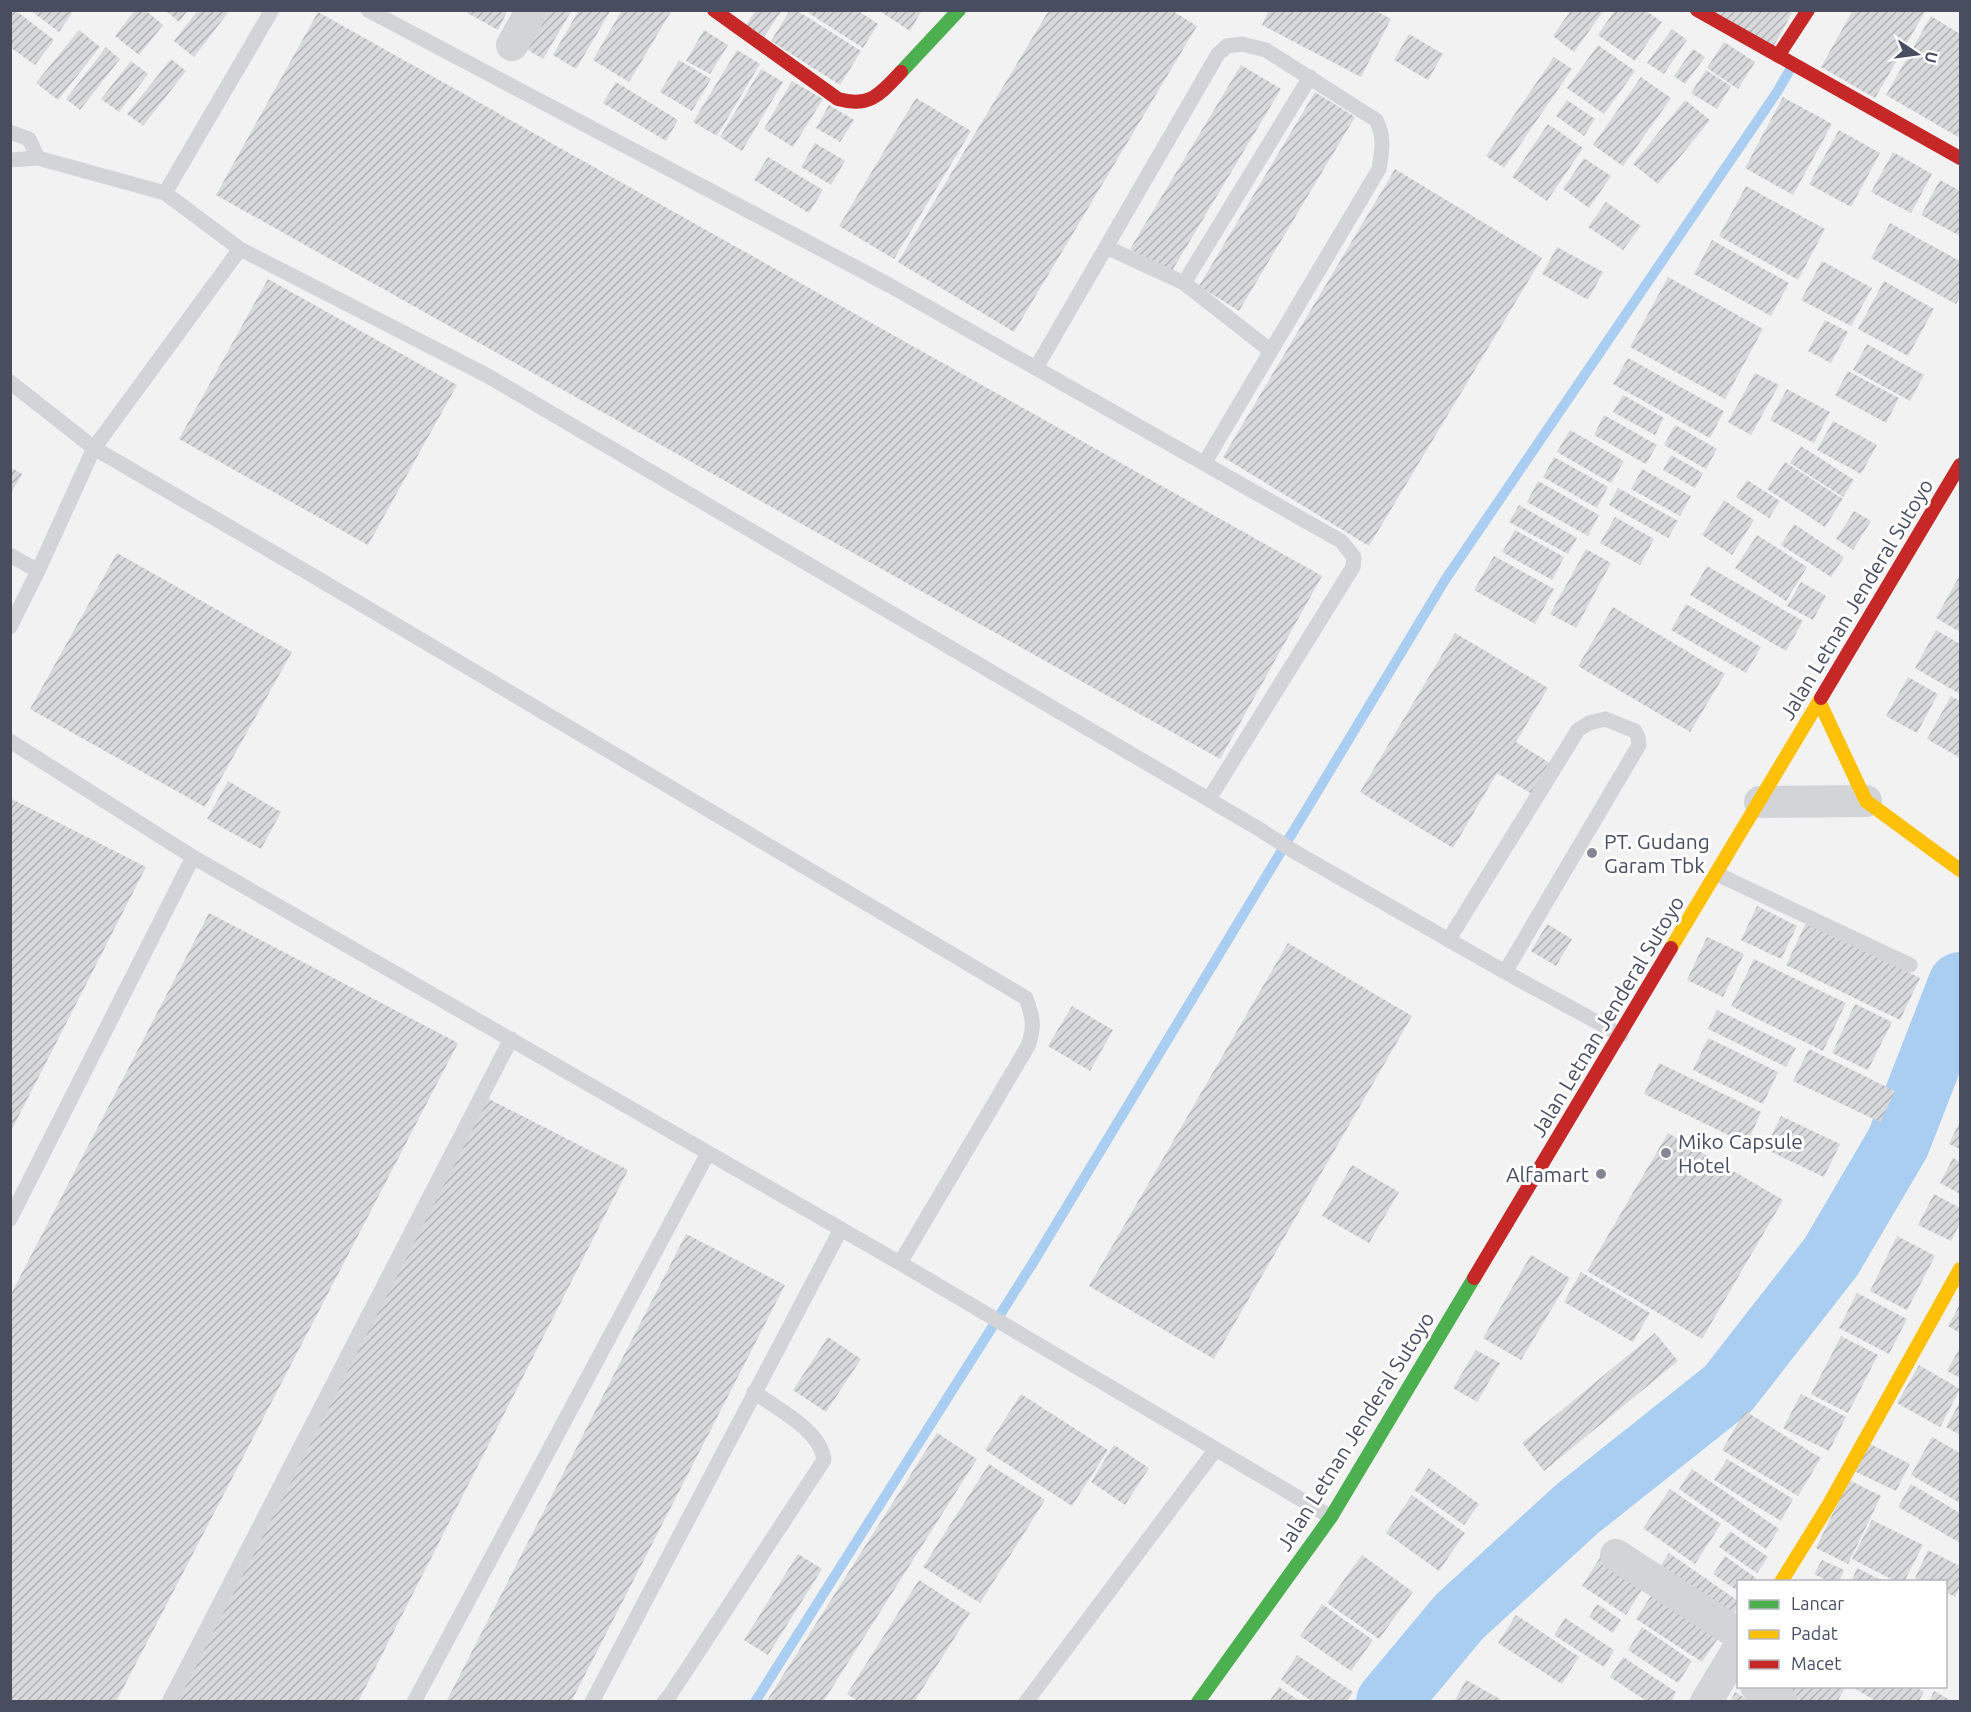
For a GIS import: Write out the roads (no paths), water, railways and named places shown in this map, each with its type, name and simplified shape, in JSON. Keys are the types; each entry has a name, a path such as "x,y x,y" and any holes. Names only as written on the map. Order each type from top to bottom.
{"main road":[{"path":"714,10 838,99 854,104 866,103 879,95 959,10"},
{"path":"1697,10 1960,158"},
{"path":"1783,59 1808,10"},
{"name":"Jalan Letnan Jenderal Sutoyo","path":"1198,1701 1331,1516 1621,1035 1960,465"},
{"path":"1819,701 1866,801 1960,870"},
{"path":"1782,1580 1828,1506 1960,1269"}],"street":[{"path":"512,45 532,10"},
{"path":"1760,802 1866,801"},
{"path":"1616,1555 1737,1633"},
{"path":"1706,1701 1734,1665"},
{"path":"1759,1688 1782,1701"}],"lane":[{"path":"165,193 272,10"},
{"path":"368,10 889,285 1341,541 1354,557 1353,567 1209,800"},
{"path":"1036,368 1218,54 1227,46 1242,44 1266,50 1376,120 1382,132 1383,148 1379,168 1205,462"},
{"path":"1184,283 1310,77"},
{"path":"10,132 29,139 38,158"},
{"path":"10,160 38,158 165,193 240,249 488,376 1259,828 1295,852 1505,972 1621,1035"},
{"path":"1106,247 1184,283 1271,351"},
{"path":"10,627 94,448 240,249"},
{"path":"10,382 94,448 1026,998 1033,1017 1032,1034 1028,1046 900,1263"},
{"path":"10,555 38,571"},
{"path":"1449,939 1578,730 1589,723 1605,719 1635,731 1639,745 1505,972"},
{"path":"10,741 194,857 900,1263 1331,1516"},
{"path":"10,1219 194,857"},
{"path":"1717,874 1910,965"},
{"path":"169,1701 511,1039"},
{"path":"414,1701 708,1153"},
{"path":"592,1701 841,1229"},
{"path":"664,1701 824,1460 823,1450 813,1434 754,1392"},
{"path":"1026,1701 1216,1449"}],"waterway":[{"path":"755,1702 1034,1261 1445,580 1777,92 1791,68"},
{"path":"1388,1702 1459,1617 1577,1509 1728,1389 1831,1257 1898,1143 1960,984"}],"place":[{"name":"PT. Gudang Garam Tbk","path":"1592,853"},
{"name":"Miko Capsule Hotel","path":"1666,1153"},
{"name":"Alfamart","path":"1601,1174"}]}
